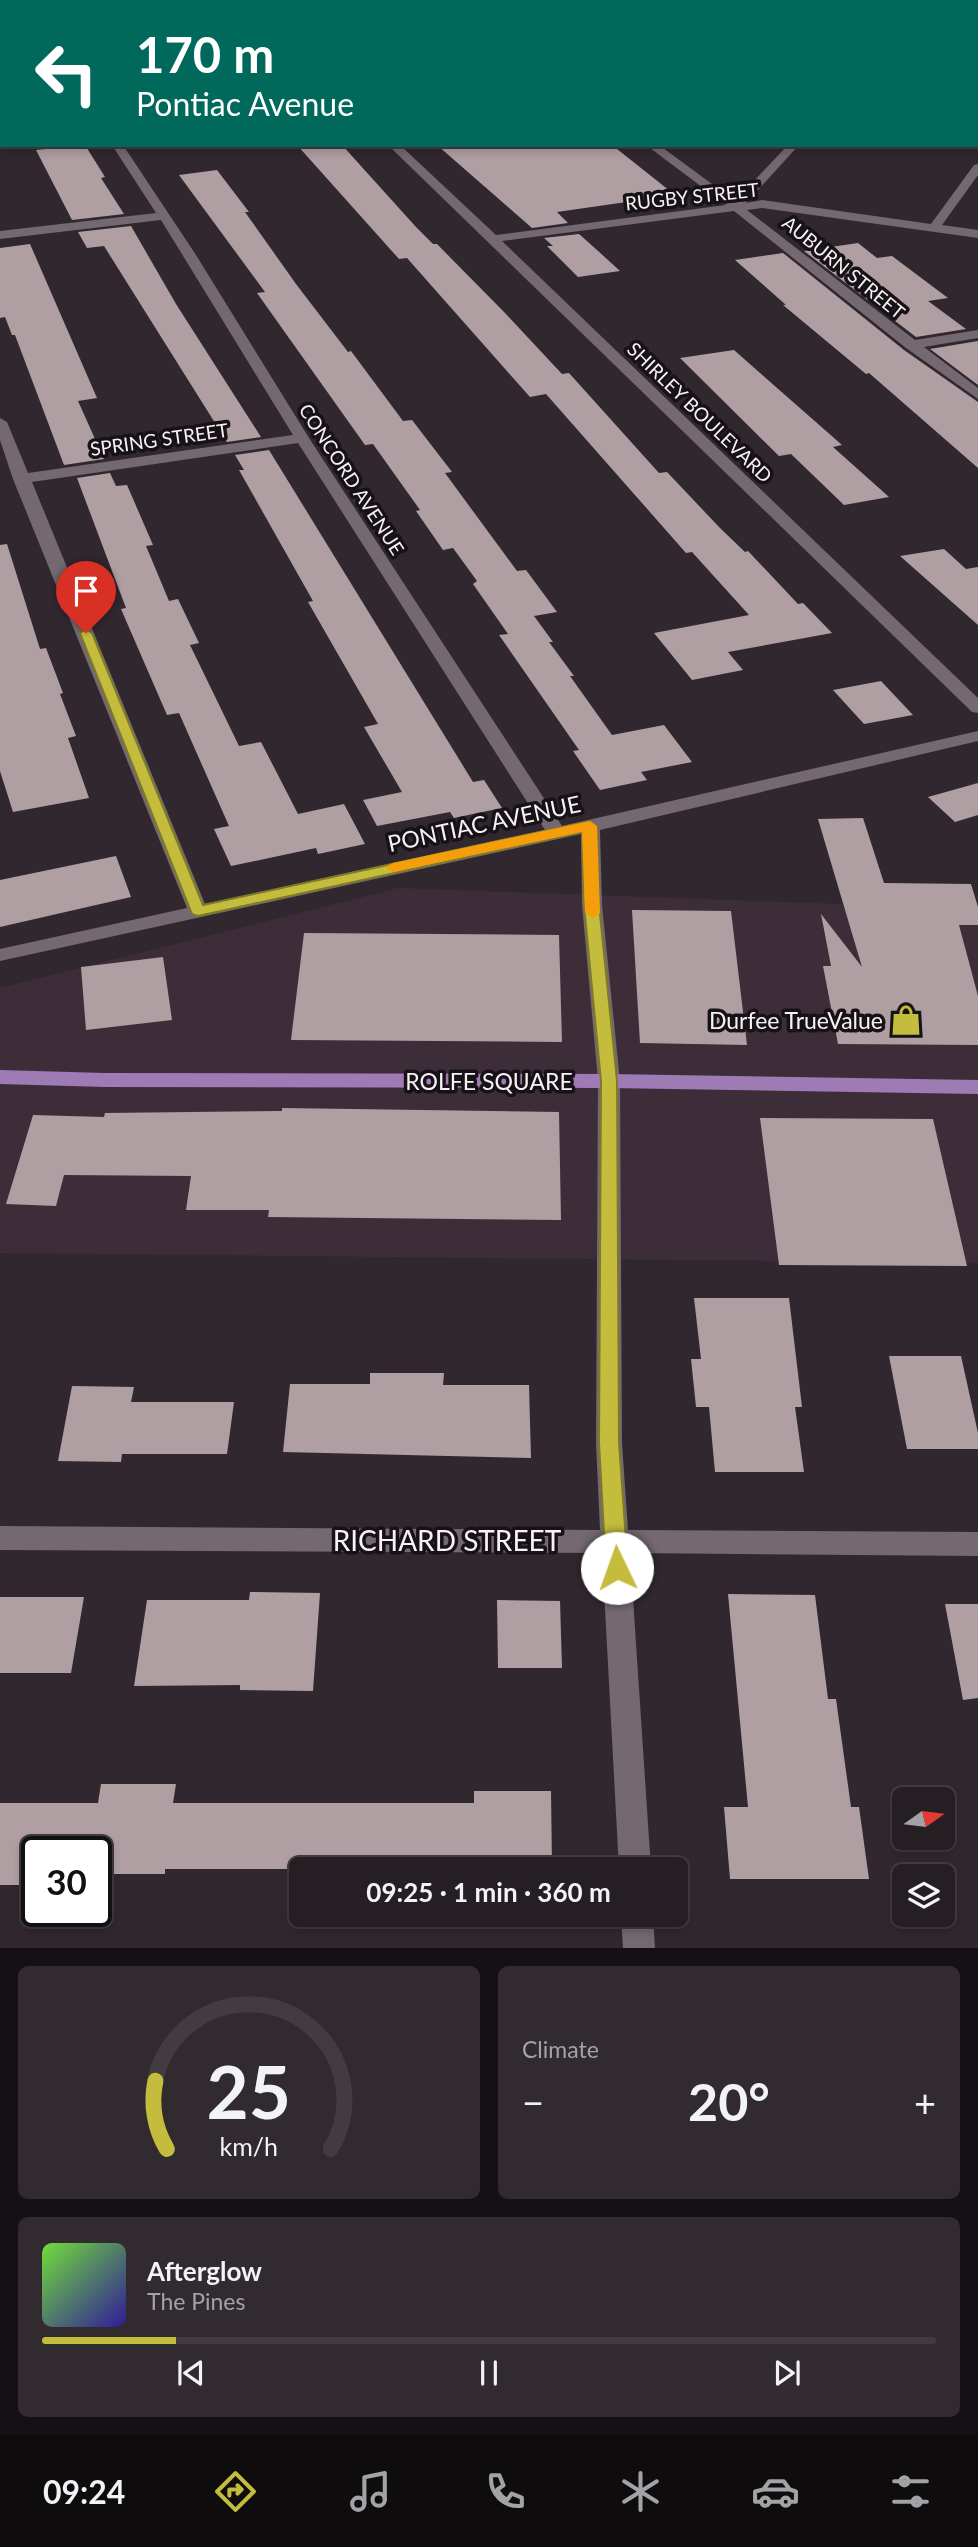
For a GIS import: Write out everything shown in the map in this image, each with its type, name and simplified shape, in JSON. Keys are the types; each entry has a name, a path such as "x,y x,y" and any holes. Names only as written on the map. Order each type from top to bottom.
{"main road":[{"name":"ROLFE SQUARE","path":"0,1077 105,1080 609,1081 978,1087"}],"street":[{"name":"CONCORD AVENUE","path":"118,147 557,833"},
{"name":"SHIRLEY BOULEVARD","path":"395,147 978,708"},
{"name":"AUBURN STREET","path":"655,147 737,205 911,345 978,395"},
{"path":"737,205 792,147"},
{"path":"935,227 978,167"},
{"name":"RUGBY STREET","path":"493,239 737,205 762,204 978,234"},
{"path":"0,235 163,216"},
{"path":"911,345 978,334"},
{"path":"0,422 198,911"},
{"name":"SPRING STREET","path":"21,479 302,438"},
{"name":"PONTIAC AVENUE","path":"0,955 590,826 978,736"},
{"path":"590,826 592,905 609,1081 609,1443 634,1857"},
{"name":"RICHARD STREET","path":"0,1538 978,1544"},
{"path":"638,1927 639,1948"}],"shaded area":[{"path":"398,888 978,909 978,1263 0,1253 0,988"}],"building":[{"path":"86,147 105,177 101,178 124,214 72,220 36,150"},
{"path":"299,147 344,147 416,227 433,244 437,244 562,374 569,373 659,473 667,472 720,528 745,552 748,551 798,604 803,603 832,633 728,652 743,670 692,680 654,633 749,615 692,552 686,553 546,394 530,397 407,258 399,259"},
{"path":"439,147 615,147 675,195 557,212 568,223 532,228"},
{"path":"217,170 249,212 245,212 296,284 348,352 351,351 403,421 412,420 452,472 445,473 517,571 526,570 557,612 534,616 574,676 570,676 612,735 664,725 692,762 641,772 647,780 600,790 573,751 579,750 499,635 508,634 473,584 477,581 453,548 443,550 416,511 420,510 373,444 365,445 257,293 265,292 179,175"},
{"path":"131,226 176,304 261,437 227,442 104,246 87,248 78,232"},
{"path":"579,234 620,271 578,277 547,246 553,246 544,238"},
{"path":"858,243 877,258 892,256 948,298 928,301 966,329 916,337 804,251"},
{"path":"30,244 97,398 78,401 104,459 64,465 15,335 12,335 5,317 0,318 0,248"},
{"path":"783,253 904,350 978,402 978,468 869,373 866,374 783,305 786,305 735,260"},
{"path":"978,341 978,385 930,349"},
{"path":"734,350 842,445 833,447 889,497 844,505 791,454 779,456 680,358"},
{"path":"269,450 473,782 484,780 502,808 454,818 450,812 377,826 363,800 402,792 364,727 378,724 308,602 313,601 239,470 244,470 235,455"},
{"path":"110,473 116,486 127,485 153,545 146,546 169,601 178,599 199,643 190,645 239,746 261,742 298,814 344,804 365,844 318,854 316,848 231,866 214,829 229,826 179,713 167,715 121,609 126,608 77,478"},
{"path":"7,544 40,649 46,648 63,693 60,694 76,736 68,738 89,798 13,812 0,771 0,545"},
{"path":"944,549 966,569 978,567 978,625 900,556"},
{"path":"881,681 913,715 864,724 833,690"},
{"path":"978,783 978,815 955,822 928,797"},
{"path":"863,818 884,883 971,884 978,907 978,925 959,925 978,996 978,1045 838,1044 823,966 831,966 821,914 862,967 818,819"},
{"path":"116,856 131,897 0,927 0,880"},
{"path":"632,910 731,911 747,1045 640,1043"},
{"path":"304,933 559,935 562,1042 291,1040"},
{"path":"163,957 172,1020 86,1030 81,967"},
{"path":"282,1108 559,1112 561,1220 268,1217 269,1210 186,1210 191,1176 64,1175 56,1206 6,1204 33,1115 104,1117 105,1113 282,1111"},
{"path":"760,1118 933,1119 967,1266 779,1265"},
{"path":"694,1298 789,1298 802,1407 795,1407 804,1472 715,1472 709,1407 696,1407 691,1359 701,1359"},
{"path":"889,1356 961,1356 978,1433 978,1449 907,1449"},
{"path":"370,1373 444,1373 443,1385 529,1385 531,1458 283,1452 290,1384 370,1384"},
{"path":"72,1386 134,1387 131,1402 234,1402 227,1454 122,1454 121,1462 58,1461"},
{"path":"250,1592 320,1593 313,1691 240,1690 240,1685 134,1686 147,1600 249,1600"},
{"path":"728,1594 815,1595 828,1699 836,1699 851,1807 859,1807 869,1879 730,1879 724,1807 748,1807"},
{"path":"0,1597 84,1597 71,1673 0,1673"},
{"path":"497,1600 560,1601 562,1668 498,1668"},
{"path":"945,1604 978,1604 978,1698 963,1700"},
{"path":"101,1784 176,1784 173,1803 474,1803 474,1791 551,1791 552,1857 289,1857 289,1869 165,1869 165,1874 112,1874 112,1836 21,1836 21,1885 0,1885 0,1803 98,1803"}],"slow traffic":[{"path":"393,867 590,826 593,913"}],"place":[{"name":"Durfee TrueValue","path":"906,1020"}],"route":[{"path":"86,633 198,911 590,826 592,905 609,1081 609,1443 617,1568"}]}
